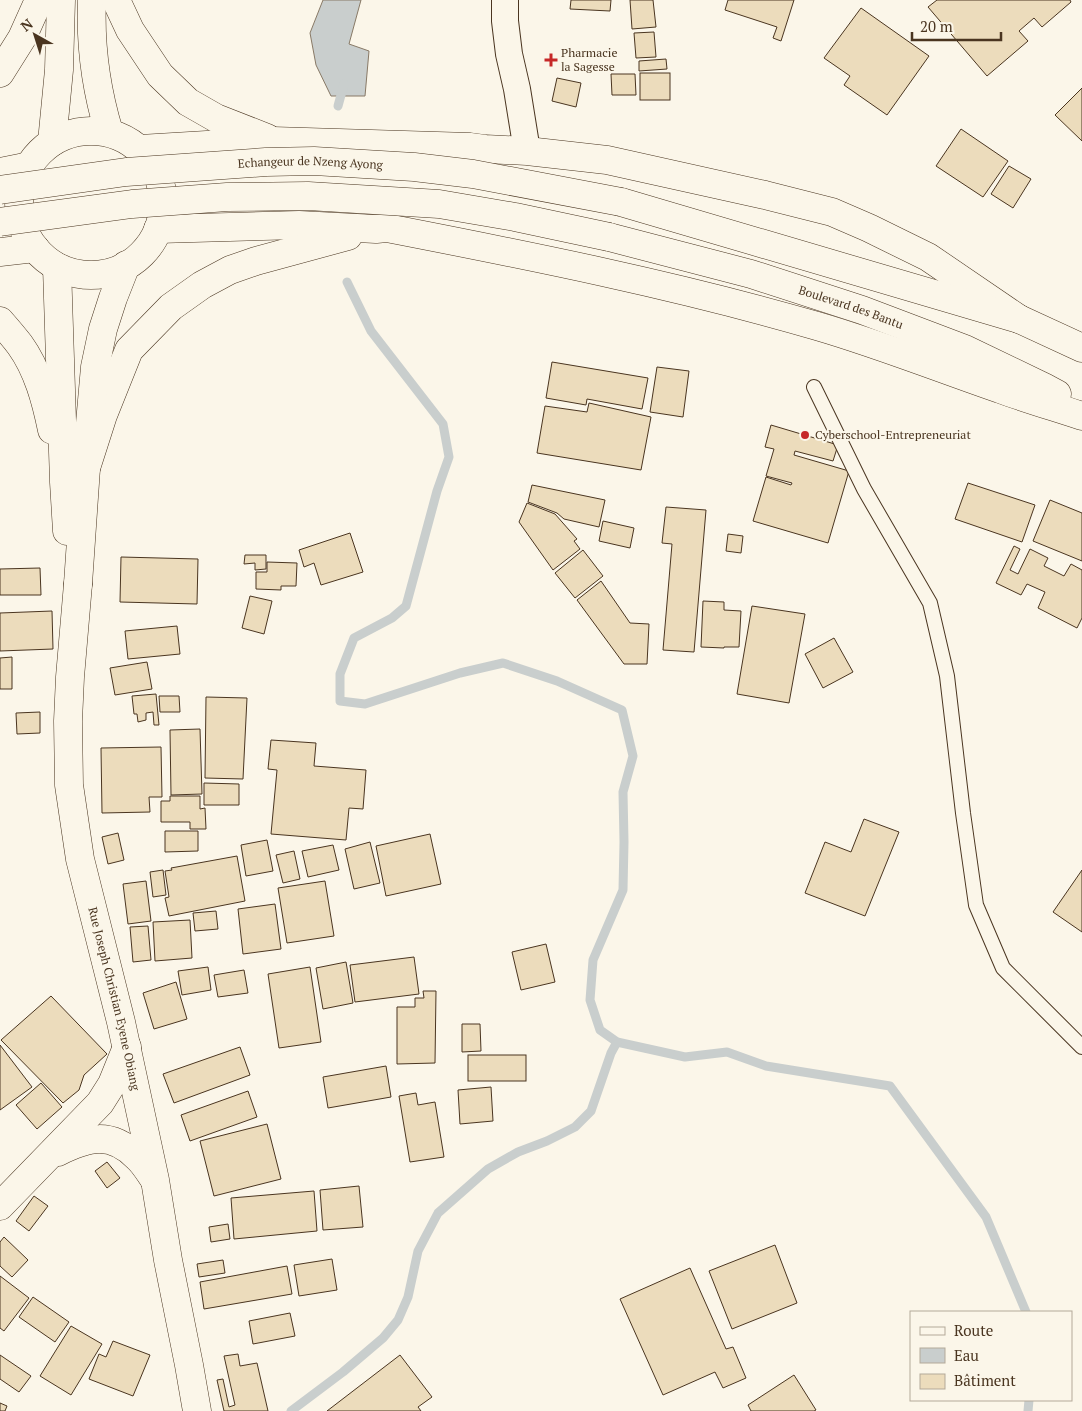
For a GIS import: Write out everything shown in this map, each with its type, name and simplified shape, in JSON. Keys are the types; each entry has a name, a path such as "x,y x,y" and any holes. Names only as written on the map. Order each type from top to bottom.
{"main road":[{"path":"0,73 22,38 39,0"},
{"path":"52,142 59,70 61,0"},
{"path":"92,0 93,57 102,110 109,132"},
{"path":"116,0 130,30 160,75 188,102 216,118 273,140"},
{"path":"109,132 140,149 154,168 162,190 163,213 156,236 142,254 122,268 100,274 78,274 58,267 35,248 27,237 20,217 19,195 24,174 36,156 52,142 74,133 109,132"},
{"path":"140,149 273,140 470,147 485,150 527,150 607,160 832,212 869,228 928,258 1019,319 1082,348"},
{"name":"Echangeur de Nzeng Ayong","path":"0,190 126,172 266,162 314,161 414,167 473,174 621,202 1019,319"},
{"path":"0,172 30,166"},
{"name":"Boulevard des Bantu","path":"0,222 132,204 227,197 308,196 439,204 515,217 609,237 751,274 862,310 965,349 1044,387 1082,410"},
{"path":"158,229 299,225 387,228 524,255 741,304 828,329 1082,416"},
{"path":"75,475 103,414 129,350 172,307 202,285 230,270 308,246 376,229"},
{"path":"0,252 35,248"},
{"path":"75,475 103,329 126,265"},
{"path":"58,267 75,475"},
{"path":"0,320 21,346 37,376 48,410 75,475"},
{"name":"Rue Joseph Christian Eyene Obiang","path":"75,475 78,584 68,712 68,785 80,859 127,1047 155,1180 168,1260 190,1365 197,1411"},
{"path":"0,1206 100,1104 121,1065 127,1047"},
{"path":"46,1158 70,1146 93,1138 116,1141 137,1157 155,1180"}],"street":[{"path":"505,0 505,21 509,54 527,150"}],"lane":[{"path":"814,387 864,489 930,603 947,676 976,905 1003,968 1082,1047"}],"water":[{"path":"323,0 361,0 349,44 369,51 365,96 331,96 316,65 310,33"}],"building":[{"path":"571,0 611,0 610,11 570,9"},
{"path":"630,0 653,0 656,27 632,29"},
{"path":"728,0 794,0 781,41 773,38 777,27 725,10"},
{"path":"937,0 1070,0 1071,2 1042,27 1034,18 1019,31 1028,41 987,76 928,7"},
{"path":"861,8 929,56 887,115 844,85 850,76 824,58"},
{"path":"654,32 656,57 636,58 634,33"},
{"path":"666,59 667,69 639,71 639,61"},
{"path":"640,73 670,73 670,100 640,100"},
{"path":"611,74 635,74 636,95 612,95"},
{"path":"557,78 581,83 576,107 552,101"},
{"path":"1082,88 1082,141 1055,115"},
{"path":"961,129 1008,161 983,197 936,166"},
{"path":"1009,166 1031,179 1013,208 991,194"},
{"path":"552,362 648,378 642,409 587,399 586,405 546,398"},
{"path":"657,367 689,371 683,417 650,412"},
{"path":"589,403 651,417 641,470 537,453 545,406 587,412"},
{"path":"771,425 838,445 833,461 795,451 794,455 849,471 828,543 753,521 766,477 791,485 792,483 766,476 774,449 765,447"},
{"path":"968,483 1035,505 1022,542 955,519"},
{"path":"532,485 605,500 599,527 564,519 557,513 528,502"},
{"path":"1050,500 1082,513 1082,561 1033,541"},
{"path":"527,503 555,514 577,539 574,541 580,549 553,570 519,522"},
{"path":"666,507 706,510 694,652 663,650 672,544 662,543"},
{"path":"603,521 634,528 630,548 599,541"},
{"path":"350,533 363,572 321,585 314,563 304,567 299,550"},
{"path":"728,534 743,536 741,553 726,551"},
{"path":"1014,546 1020,549 1010,570 1018,574 1030,549 1048,558 1044,566 1064,576 1071,564 1082,570 1082,618 1077,628 1038,608 1045,592 1027,584 1021,595 996,583"},
{"path":"583,550 603,576 575,598 555,573"},
{"path":"245,555 266,555 266,569 255,570 255,563 244,564"},
{"path":"121,557 198,559 197,604 120,602"},
{"path":"267,562 297,563 296,586 281,586 281,590 256,589 256,572 267,572"},
{"path":"40,568 41,595 0,595 0,569"},
{"path":"601,581 630,623 649,624 647,664 624,664 577,600"},
{"path":"250,596 272,601 264,634 242,628"},
{"path":"703,601 724,602 724,610 741,611 739,647 701,647"},
{"path":"752,606 805,614 789,703 737,694"},
{"path":"52,611 53,649 0,651 0,613"},
{"path":"177,626 180,654 128,659 125,631"},
{"path":"834,638 853,672 823,688 805,654"},
{"path":"12,657 12,689 0,689 0,658"},
{"path":"147,662 152,689 115,695 110,668"},
{"path":"156,694 159,725 154,725 153,712 146,713 146,720 138,722 137,714 134,714 132,696"},
{"path":"159,696 179,696 180,712 160,712"},
{"path":"206,697 247,698 243,779 205,778"},
{"path":"40,712 40,733 17,734 16,713"},
{"path":"200,729 202,794 171,795 170,730"},
{"path":"271,740 316,743 314,766 366,770 363,809 349,808 346,840 271,834 277,770 268,769"},
{"path":"161,747 162,797 149,797 150,812 102,813 101,748"},
{"path":"204,783 239,784 239,805 204,805"},
{"path":"170,796 200,796 200,809 205,808 206,829 190,829 190,822 161,822 161,801 170,801"},
{"path":"864,819 899,832 865,916 805,893 825,842 851,852"},
{"path":"165,831 198,831 198,851 165,852"},
{"path":"118,833 124,860 108,864 102,837"},
{"path":"430,834 441,884 386,896 376,846"},
{"path":"267,840 273,871 246,876 241,845"},
{"path":"370,842 380,883 354,889 345,849"},
{"path":"333,845 339,870 308,877 302,851"},
{"path":"294,851 300,879 283,883 276,855"},
{"path":"237,856 245,901 169,916 165,898 169,897 165,871 172,870 171,868"},
{"path":"163,870 166,895 153,897 150,872"},
{"path":"1082,870 1082,932 1053,912"},
{"path":"146,881 151,921 128,924 123,884"},
{"path":"325,881 334,936 287,943 278,888"},
{"path":"275,904 281,949 243,954 238,909"},
{"path":"216,911 218,929 195,931 193,913"},
{"path":"190,920 192,958 155,961 153,922"},
{"path":"148,926 151,960 133,962 130,927"},
{"path":"546,944 555,982 521,990 512,952"},
{"path":"414,957 419,994 355,1002 350,965"},
{"path":"346,962 353,1003 323,1009 316,968"},
{"path":"208,967 211,990 182,995 178,971"},
{"path":"310,967 321,1042 279,1048 268,974"},
{"path":"244,970 248,993 218,997 214,975"},
{"path":"176,982 187,1019 154,1029 143,993"},
{"path":"423,991 436,991 435,1063 397,1064 397,1007 415,1007 415,998 424,998"},
{"path":"51,996 107,1054 84,1075 79,1090 63,1103 1,1040"},
{"path":"462,1024 480,1024 481,1051 462,1052"},
{"path":"0,1045 32,1087 0,1110"},
{"path":"240,1047 250,1075 174,1103 163,1074"},
{"path":"468,1055 526,1055 526,1081 468,1081"},
{"path":"386,1066 391,1097 328,1108 323,1077"},
{"path":"41,1083 62,1107 37,1129 16,1105"},
{"path":"491,1087 493,1121 460,1124 458,1090"},
{"path":"248,1091 257,1117 190,1141 181,1115"},
{"path":"416,1093 418,1105 435,1102 444,1157 410,1162 399,1096"},
{"path":"267,1124 281,1179 214,1196 200,1141"},
{"path":"107,1162 120,1178 107,1188 95,1171"},
{"path":"359,1186 363,1227 323,1230 320,1190"},
{"path":"314,1191 317,1231 234,1239 231,1198"},
{"path":"34,1196 48,1206 29,1231 16,1221"},
{"path":"228,1224 230,1239 211,1242 209,1227"},
{"path":"4,1237 28,1260 12,1277 0,1266 0,1242"},
{"path":"775,1245 797,1303 732,1329 709,1271"},
{"path":"332,1259 337,1290 299,1296 294,1265"},
{"path":"223,1260 225,1273 199,1277 197,1264"},
{"path":"287,1266 292,1294 204,1309 200,1282"},
{"path":"690,1268 726,1349 733,1347 746,1378 723,1388 715,1372 663,1395 620,1299"},
{"path":"0,1276 29,1298 4,1331 0,1328"},
{"path":"33,1297 69,1322 55,1342 19,1317"},
{"path":"290,1313 295,1336 253,1344 249,1321"},
{"path":"71,1326 102,1344 71,1395 40,1376"},
{"path":"113,1341 150,1355 133,1396 89,1379 99,1354 106,1357"},
{"path":"238,1354 240,1366 257,1363 268,1411 224,1411 217,1380 223,1379 229,1407 235,1405 224,1356"},
{"path":"0,1355 31,1376 19,1392 0,1379"},
{"path":"400,1355 432,1397 418,1407 421,1411 327,1411"},
{"path":"794,1375 816,1410 751,1411 748,1405"},
{"path":"0,1403 7,1406 5,1411 0,1411"}],"waterway":[{"path":"338,106 344,84"},
{"path":"347,282 371,331 443,424 449,457 437,491 406,606 392,618 354,638 340,674 340,701 365,704 460,673 503,663 557,681 622,710 633,756 623,792 623,890 593,960 590,1000 600,1030 617,1042 685,1057 727,1052 766,1066 890,1086 986,1217 1026,1311"},
{"path":"291,1411 343,1372 383,1338 398,1320 408,1297 418,1251 438,1213 488,1169 518,1152 547,1141 575,1127 591,1111 611,1053 617,1042"},
{"path":"1028,1411 1029,1401"}],"place":[{"name":"Pharmacie la Sagesse","path":"551,60"},
{"name":"Cyberschool-Entrepreneuriat","path":"805,435"}]}
